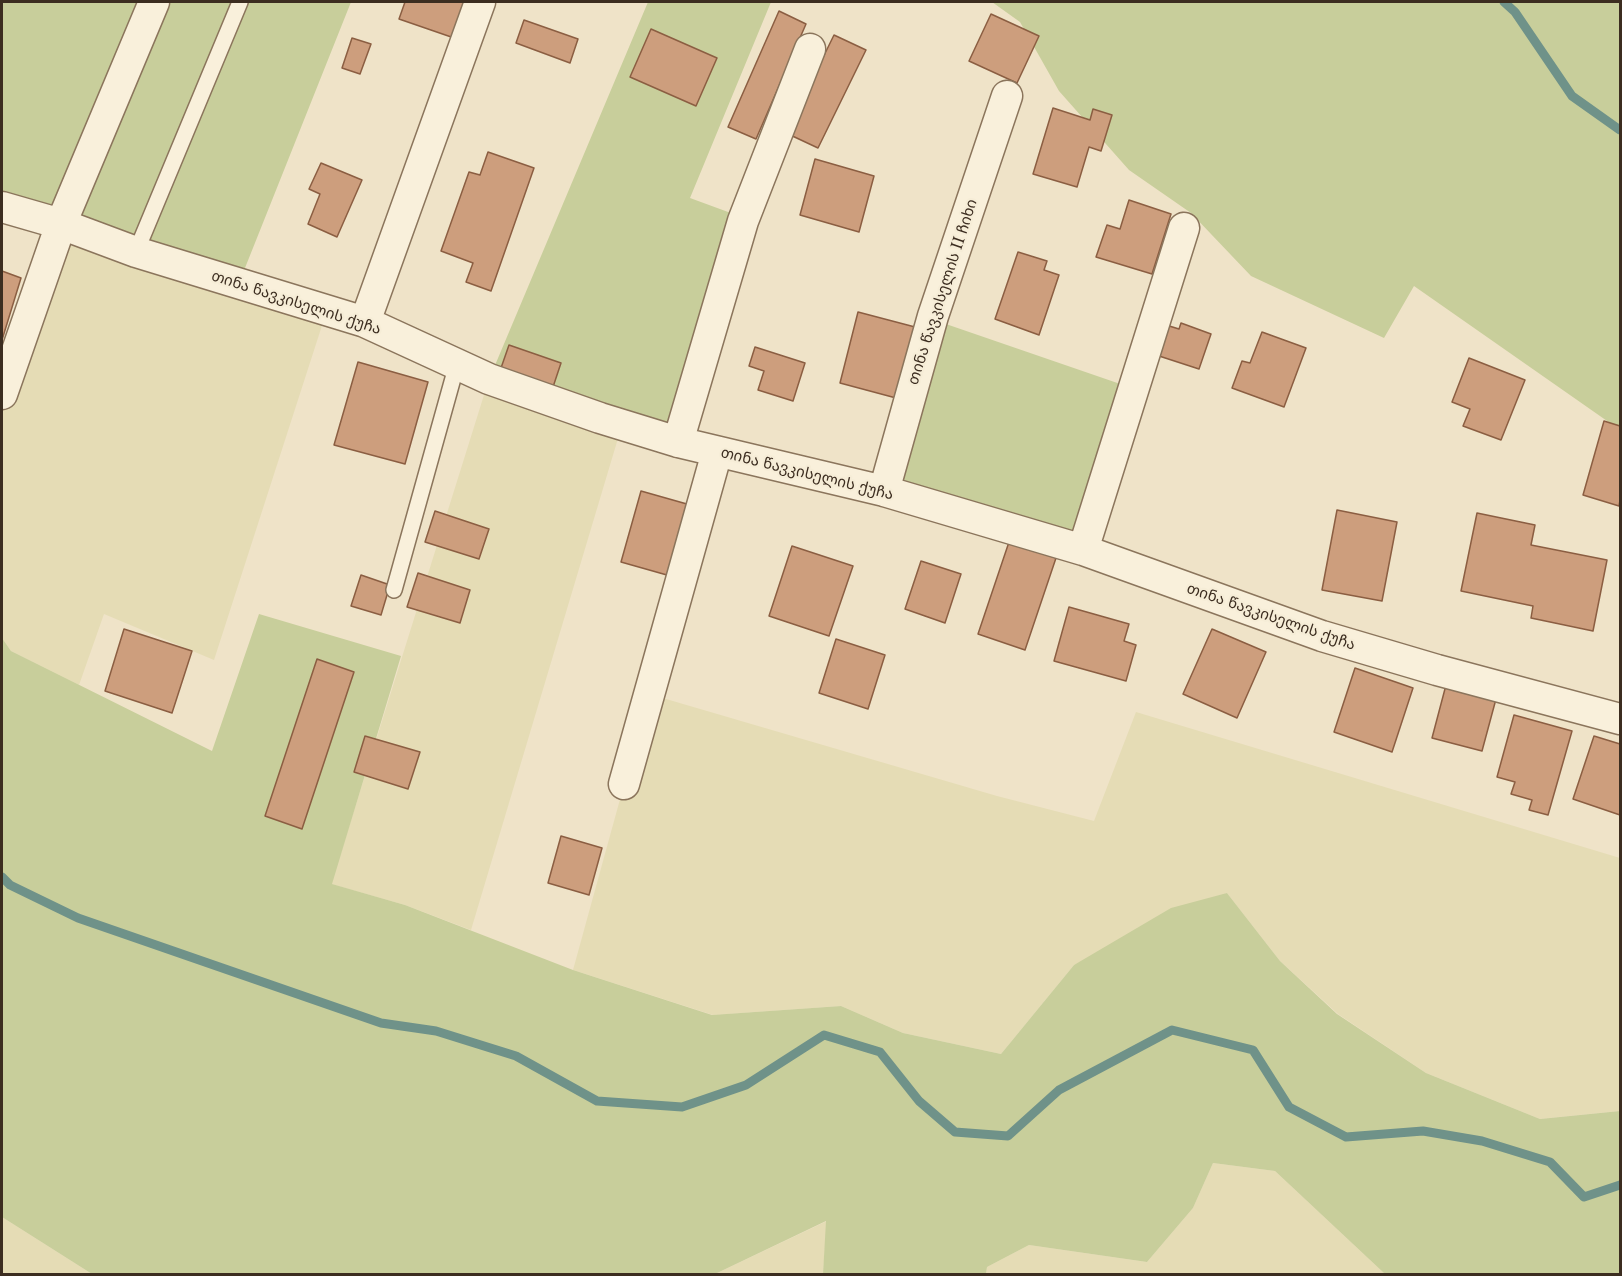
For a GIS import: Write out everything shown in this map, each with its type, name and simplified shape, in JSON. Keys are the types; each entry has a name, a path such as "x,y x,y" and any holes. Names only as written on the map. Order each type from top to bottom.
{"street":[{"path":"2,394 62,224 154,2"},
{"path":"365,322 480,2"},
{"path":"678,442 743,221 810,49"},
{"name":"თინა წავკისელის II ჩიხი","path":"884,491 933,316 1007,96"},
{"name":"თინა წავკისელის ქუჩა","path":"2,207 62,224 136,252 365,322 489,379 600,418 678,442 884,491 1083,550 1322,636 1437,670 1620,718"},
{"path":"1083,550 1184,228"},
{"path":"624,784 717,452"}],"lane":[{"path":"136,252 240,2"},
{"path":"394,590 457,364"}],"shaded area":[{"path":"61,224 327,310 214,660 104,614 79,685 11,651 2,638 2,394"},
{"path":"489,379 622,425 471,930 405,905 331,884"},
{"path":"649,694 997,796 1094,821 1136,712 1620,858 1620,1111 1540,1119 1426,1073 1338,1014 1280,961 1227,893 1074,965 1001,1054 903,1033 841,1006 713,1015 573,970"},
{"path":"1213,1163 1275,1171 1385,1274 986,1274 987,1267 1029,1245 1147,1262 1193,1208"},
{"path":"2,1217 92,1274 2,1274"},
{"path":"827,1221 823,1274 715,1274"}],"green space":[{"path":"2,2 351,2 239,283 2,207"},
{"path":"648,2 771,2 690,198 739,216 676,431 493,370"},
{"path":"992,2 1620,2 1620,430 1414,286 1384,338 1251,276 1191,213 1129,170 1059,91 1020,22"},
{"path":"943,323 1129,387 1081,538 898,484"},
{"path":"259,614 401,656 332,884 405,905 573,970 712,1015 841,1006 903,1033 1001,1054 1074,965 1171,908 1227,893 1280,961 1337,1014 1426,1073 1540,1119 1620,1111 1620,1274 1385,1274 1275,1171 1213,1163 1193,1208 1147,1262 1029,1245 987,1267 986,1274 823,1274 826,1221 715,1274 92,1274 2,1217 2,638 11,651 212,751"}],"building":[{"path":"405,2 470,2 457,39 399,19"},
{"path":"779,11 806,24 756,139 728,127"},
{"path":"991,14 1039,36 1017,83 969,61"},
{"path":"524,20 578,39 570,63 516,43"},
{"path":"651,29 717,58 696,106 630,77"},
{"path":"834,35 866,50 818,148 786,133"},
{"path":"352,38 371,44 360,74 342,68"},
{"path":"1053,108 1090,120 1093,109 1112,115 1101,151 1089,147 1077,187 1033,174"},
{"path":"488,152 534,168 491,291 466,282 473,263 441,251 469,172 480,175"},
{"path":"815,159 874,176 859,232 800,215"},
{"path":"321,163 362,180 337,237 308,224 320,194 309,189"},
{"path":"1129,200 1171,214 1152,274 1096,257 1107,225 1120,229"},
{"path":"1018,252 1047,261 1044,270 1059,275 1039,335 995,319"},
{"path":"2,271 21,278 2,340"},
{"path":"858,312 915,327 896,398 840,383"},
{"path":"1181,323 1211,334 1199,369 1156,355 1166,325 1179,329"},
{"path":"1262,332 1306,348 1284,407 1232,388 1242,361 1250,363"},
{"path":"509,345 561,363 553,387 501,368"},
{"path":"755,347 805,363 793,401 758,390 764,371 749,366"},
{"path":"1469,358 1525,380 1501,440 1463,426 1470,409 1452,402"},
{"path":"358,362 428,382 405,464 334,445"},
{"path":"1604,421 1620,426 1619,506 1583,495"},
{"path":"641,491 701,508 681,579 621,562"},
{"path":"1337,510 1397,522 1382,601 1322,590"},
{"path":"435,511 489,529 479,559 425,542"},
{"path":"1477,513 1535,525 1531,545 1607,560 1593,631 1531,618 1533,606 1461,591"},
{"path":"1009,542 1056,558 1025,650 978,634"},
{"path":"792,546 853,566 829,636 769,616"},
{"path":"921,561 961,574 945,623 905,609"},
{"path":"418,573 470,590 460,623 407,607"},
{"path":"361,575 390,585 381,615 351,606"},
{"path":"1069,607 1129,624 1124,641 1136,645 1126,681 1054,661"},
{"path":"124,629 192,651 172,713 105,691"},
{"path":"1212,629 1266,652 1237,718 1183,694"},
{"path":"836,639 885,655 868,709 819,693"},
{"path":"317,659 354,672 302,829 265,816"},
{"path":"1355,668 1413,688 1392,752 1334,732"},
{"path":"1446,685 1496,699 1482,751 1432,738"},
{"path":"1514,715 1572,731 1548,815 1529,810 1532,800 1511,794 1515,782 1497,777"},
{"path":"365,736 420,752 408,789 354,772"},
{"path":"1594,736 1620,744 1620,815 1573,799"},
{"path":"561,836 602,848 589,895 548,883"}],"waterway":[{"path":"1504,2 1515,12 1572,96 1620,130"},
{"path":"2,877 10,885 78,918 381,1023 436,1031 516,1056 597,1101 682,1107 746,1085 824,1035 880,1052 919,1101 955,1132 1008,1136 1059,1090 1172,1030 1253,1050 1289,1107 1346,1137 1423,1131 1482,1141 1550,1162 1584,1197 1620,1185"}]}
